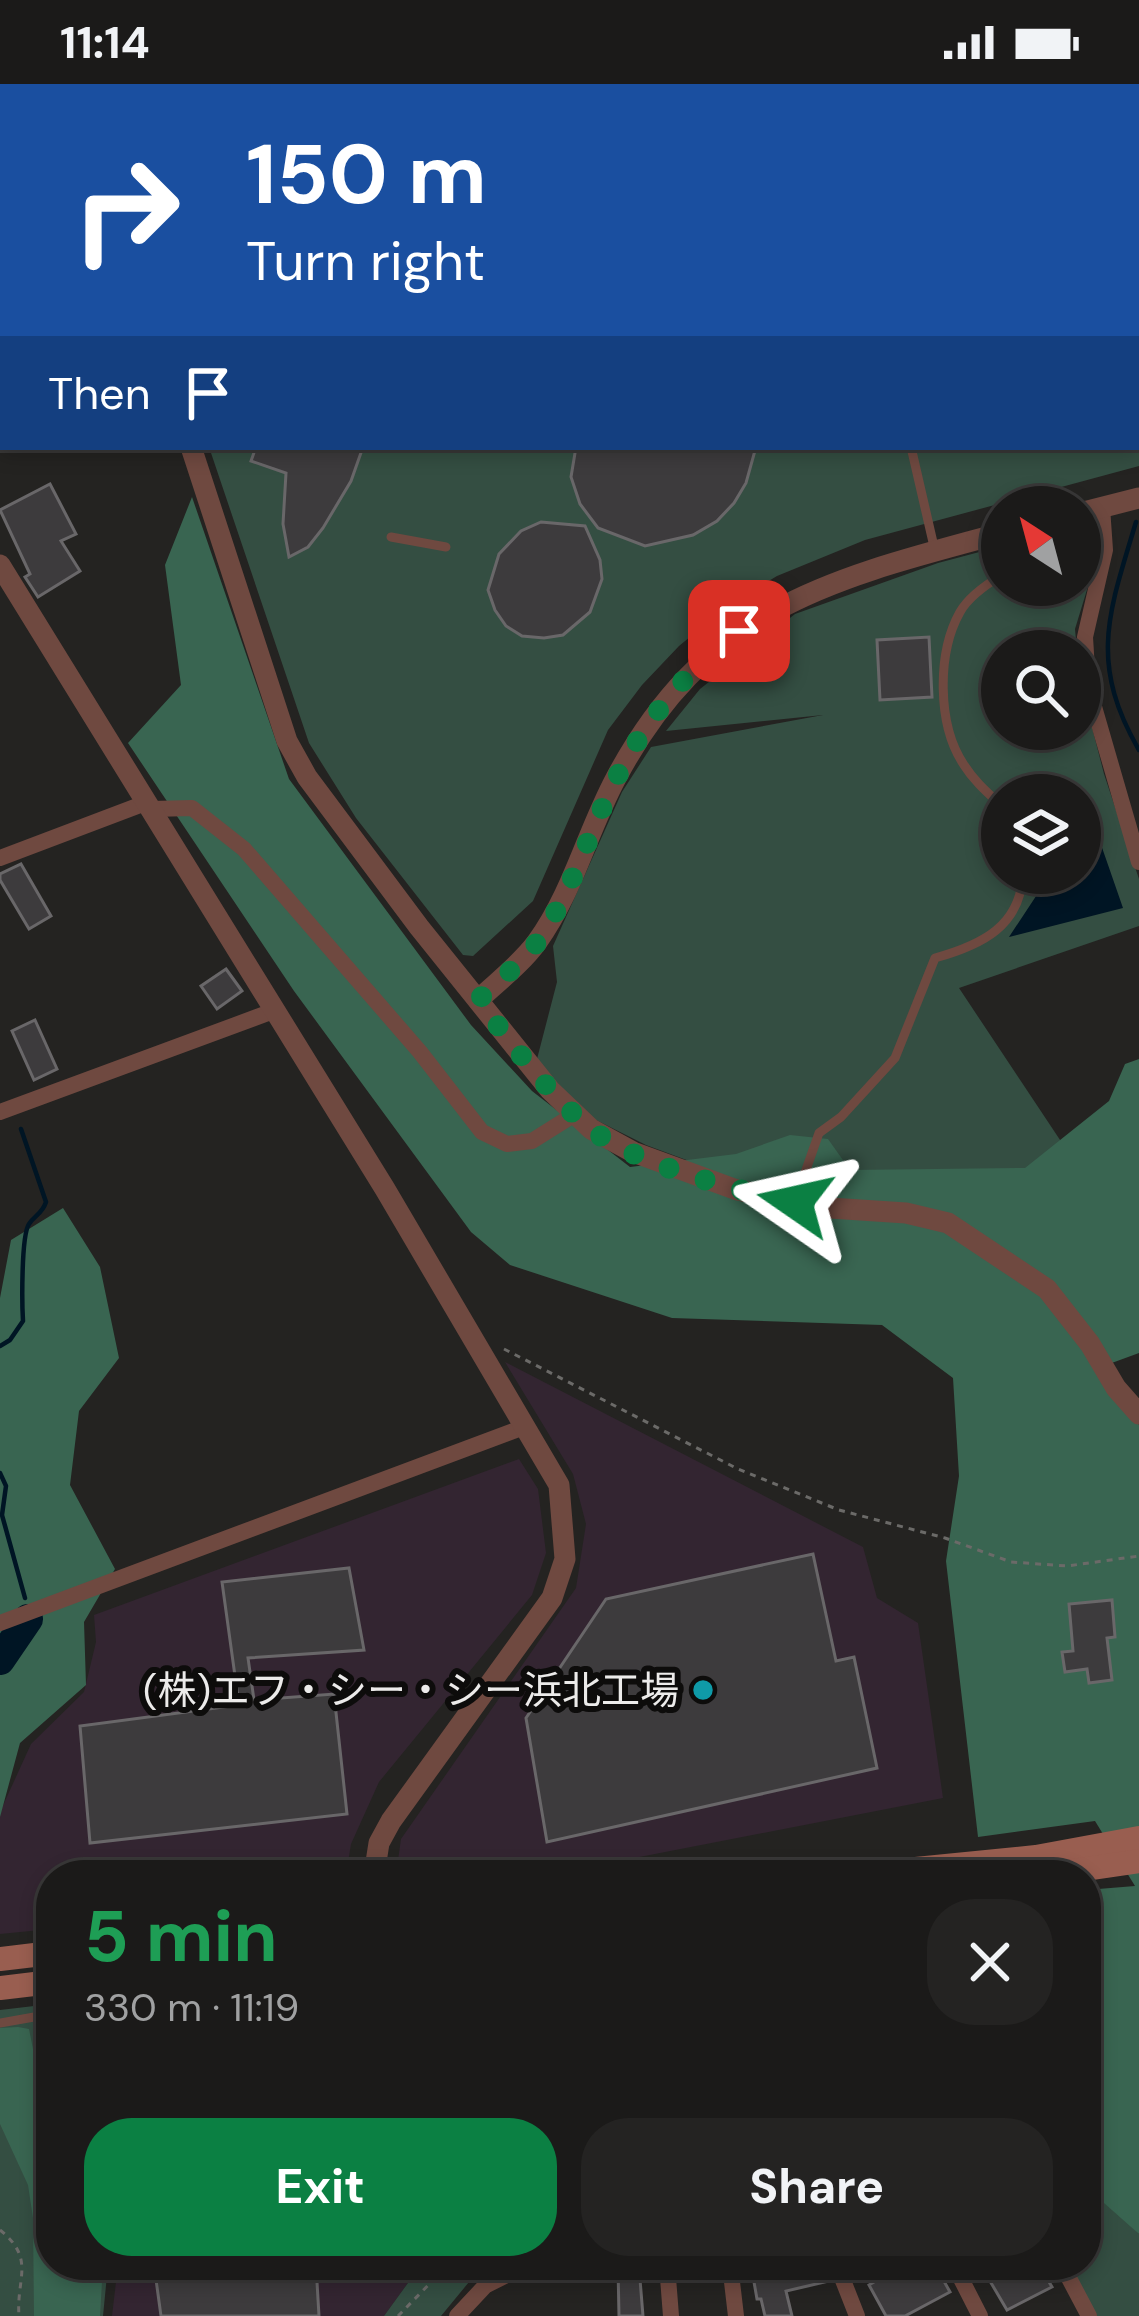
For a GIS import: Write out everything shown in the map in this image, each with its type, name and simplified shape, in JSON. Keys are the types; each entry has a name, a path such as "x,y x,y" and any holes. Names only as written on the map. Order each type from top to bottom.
{"main road":[{"path":"1006,1860 1139,1838"},
{"path":"1101,1867 1139,1861"},
{"path":"0,1959 36,1955"},
{"path":"0,1988 36,1984"}],"street":[{"path":"192,450 287,741 307,777 550,1090 591,1129 633,1152 737,1190 948,1223 1047,1289 1090,1344 1115,1388 1139,1414"},
{"path":"1101,508 1139,498"},
{"path":"478,1000 534,946 556,912 615,779 638,741 685,679 718,646 801,595 981,539"},
{"path":"1101,539 1105,550 1085,637 1088,686 1139,862"},
{"path":"0,565 8,594 150,805 559,1485 565,1559 552,1598 391,1821 376,1860"},
{"path":"0,858 150,805 192,808 244,849 420,1052 482,1132 507,1144 532,1141 574,1114"},
{"path":"0,1112 276,1010"},
{"path":"0,1623 524,1426"},
{"path":"457,2316 497,2280"},
{"path":"669,2280 671,2316"},
{"path":"732,2280 736,2316"},
{"path":"843,2280 857,2316"},
{"path":"962,2280 980,2316"},
{"path":"1071,2280 1089,2316"}],"lane":[{"path":"912,450 935,551"},
{"path":"391,537 446,547"},
{"path":"1101,550 1105,550"},
{"path":"981,593 962,609 950,638 944,678 948,726 960,761 981,784"},
{"path":"795,1202 819,1133 842,1117 895,1058 935,958 973,947 1006,924 1022,894"},
{"path":"0,2023 36,2017"}],"path":[{"path":"469,1333 738,1468 839,1510 945,1538 1011,1562 1066,1566 1139,1556"},
{"path":"0,2230 20,2250 19,2316"},
{"path":"398,2316 433,2280"}],"shaded area":[{"path":"505,1362 863,1547 877,1598 918,1623 943,1798 624,1860 398,1860 401,1839 576,1588 586,1524 573,1474"},
{"path":"519,1459 538,1489 546,1553 532,1595 379,1782 348,1860 36,1860 36,1930 0,1934 0,1812 31,1744 84,1692 96,1642 94,1615"},
{"path":"116,2280 410,2280 384,2316 112,2316"}],"green space":[{"path":"210,450 1139,450 1139,466 1065,486 981,486 981,509 865,540 777,576 730,604 679,646 608,730 533,901 473,956 463,955 356,818 309,743"},
{"path":"192,497 289,779 471,1025 532,1091 630,1167 736,1154 790,1135 828,1139 850,1170 1025,1168 1109,1101 1125,1064 1139,1059 1139,1353 1109,1364 1139,1425 1139,2234 1104,2203 1101,2193 1101,1889 1135,1886 1095,1821 978,1837 946,1561 959,1476 953,1378 882,1325 672,1318 510,1265 471,1232 294,991 128,743 181,685 165,565"},
{"path":"981,552 981,606 1082,606 1075,630 981,630 981,750 1098,750 1139,879 1139,926 959,988 1086,1179 743,1181 646,1145 596,1120 559,1090 537,1059 557,982 553,946 622,792 651,747 823,715 666,731 700,689 795,614"},
{"path":"63,1208 100,1267 119,1358 79,1411 70,1485 115,1569 84,1622 86,1685 20,1743 0,1817 0,1298 11,1240"},
{"path":"36,2006 36,2280 107,2280 103,2316 0,2316 0,2010"},
{"path":"0,2028 29,2029 36,2059 36,2280 102,2280 100,2316 34,2316 28,2185 0,2124"},
{"path":"1101,2192 1139,2234 1139,2316 1097,2316 1077,2280 1101,2280"},
{"path":"410,2280 472,2280 441,2316 384,2316"}],"water":[{"path":"1101,845 1123,908 1009,937 1037,894 1101,894"}],"building":[{"path":"255,450 362,450 351,481 323,528 308,547 289,557 283,524 286,473 251,461"},
{"path":"576,450 755,450 746,483 717,521 693,535 645,546 598,528 580,504 571,477"},
{"path":"50,484 76,534 61,541 80,571 38,597 25,577 30,574 0,510"},
{"path":"541,522 585,526 600,560 602,579 590,612 563,635 544,638 522,636 506,626 488,590 499,554 521,531"},
{"path":"929,637 932,697 880,700 877,640"},
{"path":"21,864 51,916 29,929 0,880 0,874"},
{"path":"226,969 242,991 217,1009 201,986"},
{"path":"35,1020 57,1069 34,1080 12,1031"},
{"name":"(株)エフ・シー・シー浜北工場","path":"813,1554 836,1661 854,1657 877,1768 547,1842 526,1718 606,1599"},
{"path":"349,1568 364,1650 248,1658 254,1700 334,1694 347,1814 90,1843 80,1726 239,1705 222,1582"},
{"path":"1112,1600 1115,1637 1107,1638 1112,1680 1089,1683 1087,1669 1065,1672 1062,1652 1073,1651 1069,1604"},
{"path":"156,2280 317,2280 319,2316 161,2316"},
{"path":"618,2280 640,2280 643,2316 619,2316"},
{"path":"754,2280 825,2282 786,2291 792,2316 765,2316 761,2299 757,2299"},
{"path":"943,2280 950,2292 905,2316 886,2316 869,2285"},
{"path":"989,2280 1048,2280 1052,2287 1007,2310"}],"waterway":[{"path":"1136,522 1108,637 1113,690 1139,750"},
{"path":"0,1346 23,1321 26,1231 46,1202 21,1129"},
{"path":"0,1473 6,1486 2,1515 25,1598"},
{"path":"0,1660 28,1619"}],"place":[{"name":"(株)エフ・シー・シー浜北工場","path":"703,1690"}],"route":[{"path":"739,631 685,679 650,722 615,779 556,912 534,946 478,1000 550,1090 591,1129 633,1152 737,1190 795,1202"}]}
